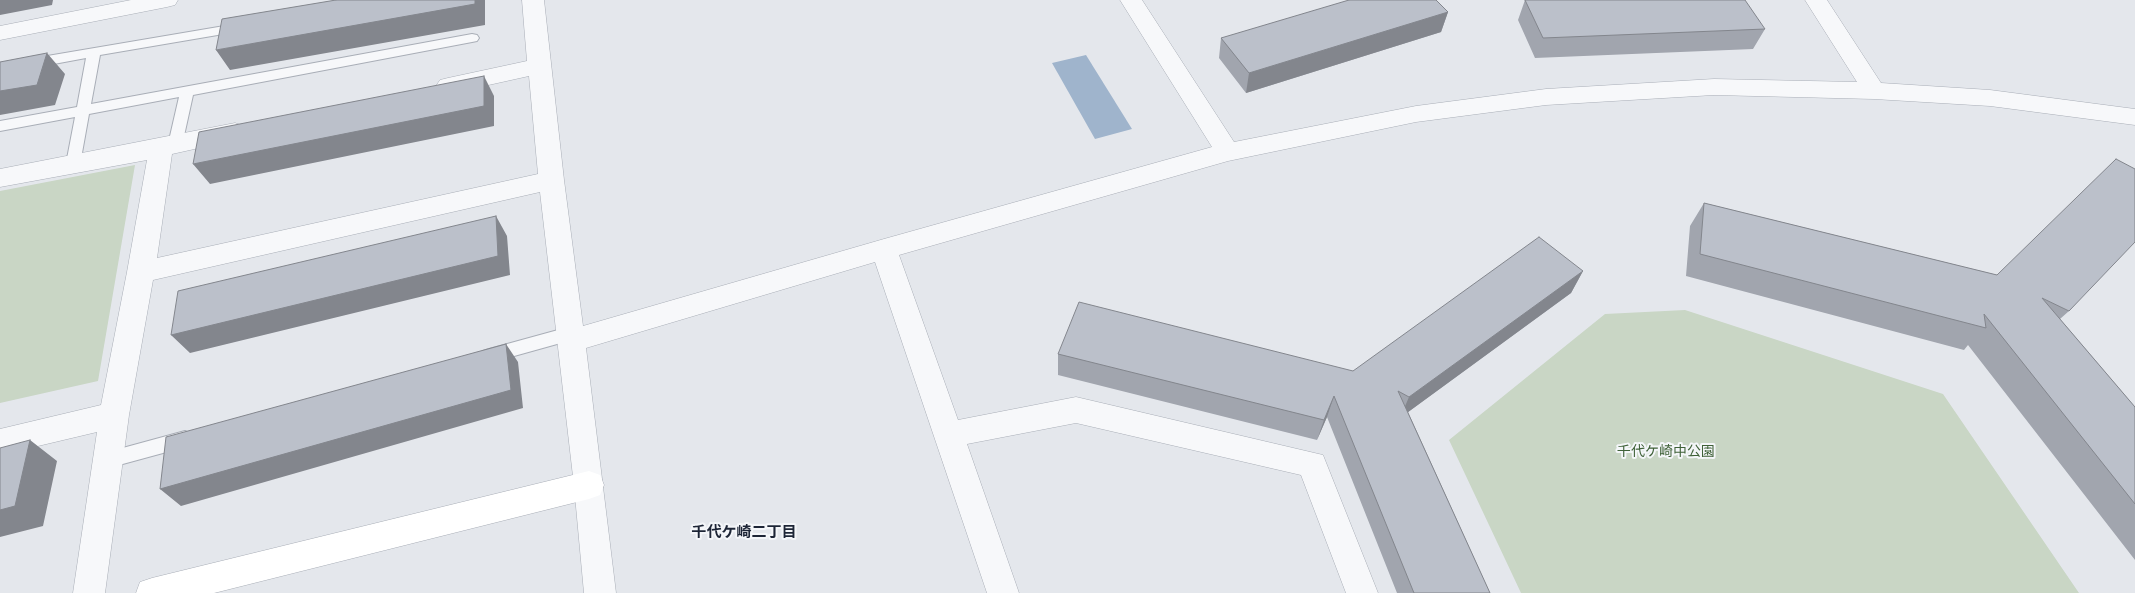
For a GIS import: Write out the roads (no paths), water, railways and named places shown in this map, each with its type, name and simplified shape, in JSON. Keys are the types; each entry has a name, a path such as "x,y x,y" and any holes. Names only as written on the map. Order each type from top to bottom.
{"street":[{"path":"0,33 167,0"},
{"path":"532,0 569,338 589,485 600,593"},
{"path":"1131,0 1228,152"},
{"path":"1816,0 1874,91"},
{"path":"424,91 539,66"},
{"path":"569,338 1228,152 1416,114 1546,97 1714,87 1874,91 1990,98 2135,117"},
{"path":"0,178 252,128"},
{"path":"89,593 114,415 141,272 168,146"},
{"path":"141,272 551,180"},
{"path":"884,249 1003,593"},
{"path":"949,435 1076,410 1312,464 1362,593"},
{"path":"0,442 114,415"},
{"path":"152,593 589,485"}],"lane":[{"path":"0,69 259,24"},
{"path":"0,126 472,38"},
{"path":"73,164 94,52"},
{"path":"168,146 187,90"},
{"path":"473,360 569,338"},
{"path":"108,460 204,434"}],"water":[{"path":"1086,55 1132,129 1095,139 1052,63"}],"district":[{"name":"千代ケ崎二丁目","path":"744,533"}],"park label":[{"name":"千代ケ崎中公園","path":"1666,452"}]}
